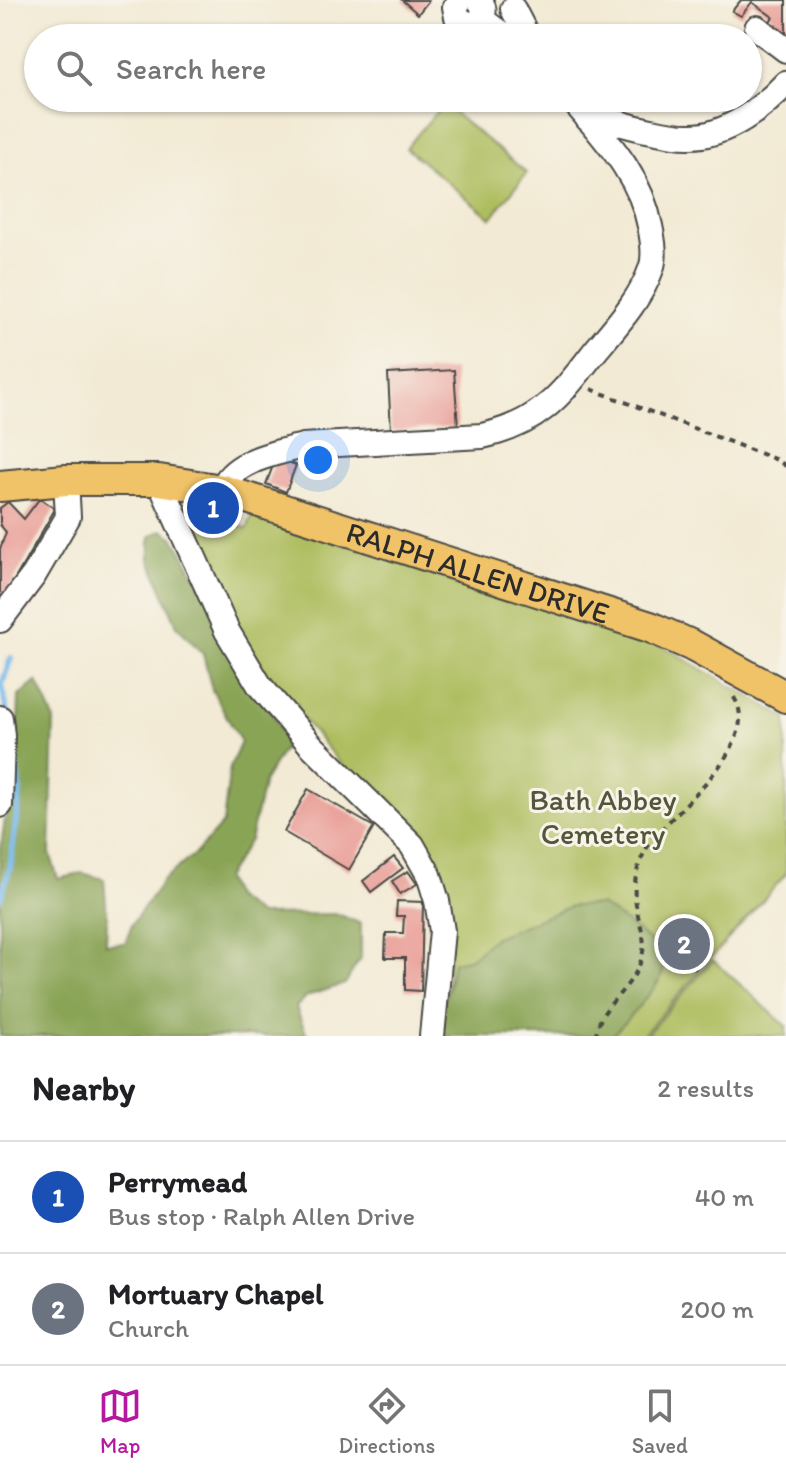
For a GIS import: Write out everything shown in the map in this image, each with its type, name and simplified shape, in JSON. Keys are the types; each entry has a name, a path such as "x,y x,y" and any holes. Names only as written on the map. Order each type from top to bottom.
{"main road":[{"name":"RALPH ALLEN DRIVE","path":"0,486 66,480 159,480 222,490 650,627 693,646 786,697"}],"street":[{"path":"460,0 455,12 459,21 466,24"},
{"path":"513,9 521,24"},
{"path":"762,32 786,50"},
{"path":"762,105 786,83"},
{"path":"222,490 229,475 244,466 303,446 467,438 509,431 536,415 571,382 629,308 652,268 654,243 646,204 629,169 582,112"},
{"path":"588,119 602,118 646,130 696,136 716,131 752,112"},
{"path":"0,620 34,575 68,517 66,480"},
{"path":"159,480 227,631 260,686 310,744 412,845 429,875 442,931 432,1036"},
{"path":"0,718 0,805"}],"path":[{"path":"571,382 786,466"},
{"path":"595,1036 601,1016 635,975 643,956 645,936 636,905 635,873 649,846 734,745 741,727 739,705 727,688"}],"green space":[{"path":"436,112 453,112 527,173 491,218 406,148"},
{"name":"Bath Abbey Cemetery","path":"187,500 247,529 254,511 664,647 786,718 786,874 642,1036 445,1036 450,930 443,886 271,681 236,626 183,509"},
{"path":"162,530 174,538 288,742 264,781 250,840 225,878 234,897 259,915 338,914 361,924 361,957 345,984 307,996 296,1007 307,1036 0,1036 0,852 18,733 19,696 37,681 54,719 50,853 58,879 82,873 104,879 106,944 125,943 132,924 164,879 196,853 223,823 230,767 241,742 212,690 203,654 177,626 150,560 150,536"},
{"path":"601,905 643,936 660,956 663,966 661,977 652,991 612,1036 447,1036 437,1029 453,962 471,958 495,937 571,906"},
{"path":"713,960 786,1026 786,1036 645,1036"}],"building":[{"path":"402,0 429,0 418,14"},
{"path":"741,0 786,0 786,41 766,27 773,17 752,2 741,16 732,11"},
{"path":"454,370 458,427 391,431 388,374"},
{"path":"276,458 296,465 286,492 266,484"},
{"path":"40,498 55,509 0,605 0,549 6,532 0,525 0,508 8,502 24,519"},
{"path":"308,789 374,827 349,870 284,832"},
{"path":"394,857 403,868 371,892 363,881"},
{"path":"408,871 417,884 400,894 392,881"},
{"path":"397,901 423,902 421,991 405,990 405,958 385,958 386,933 403,933 404,916 396,916"},
{"path":"672,920 709,954 695,969 659,935"}],"waterway":[{"path":"7,715 2,684 11,658"},
{"path":"0,899 10,868 20,790 13,746"}],"place":[{"name":"Perrymead","path":"213,508"},
{"name":"Mortuary Chapel","path":"684,944"}]}
